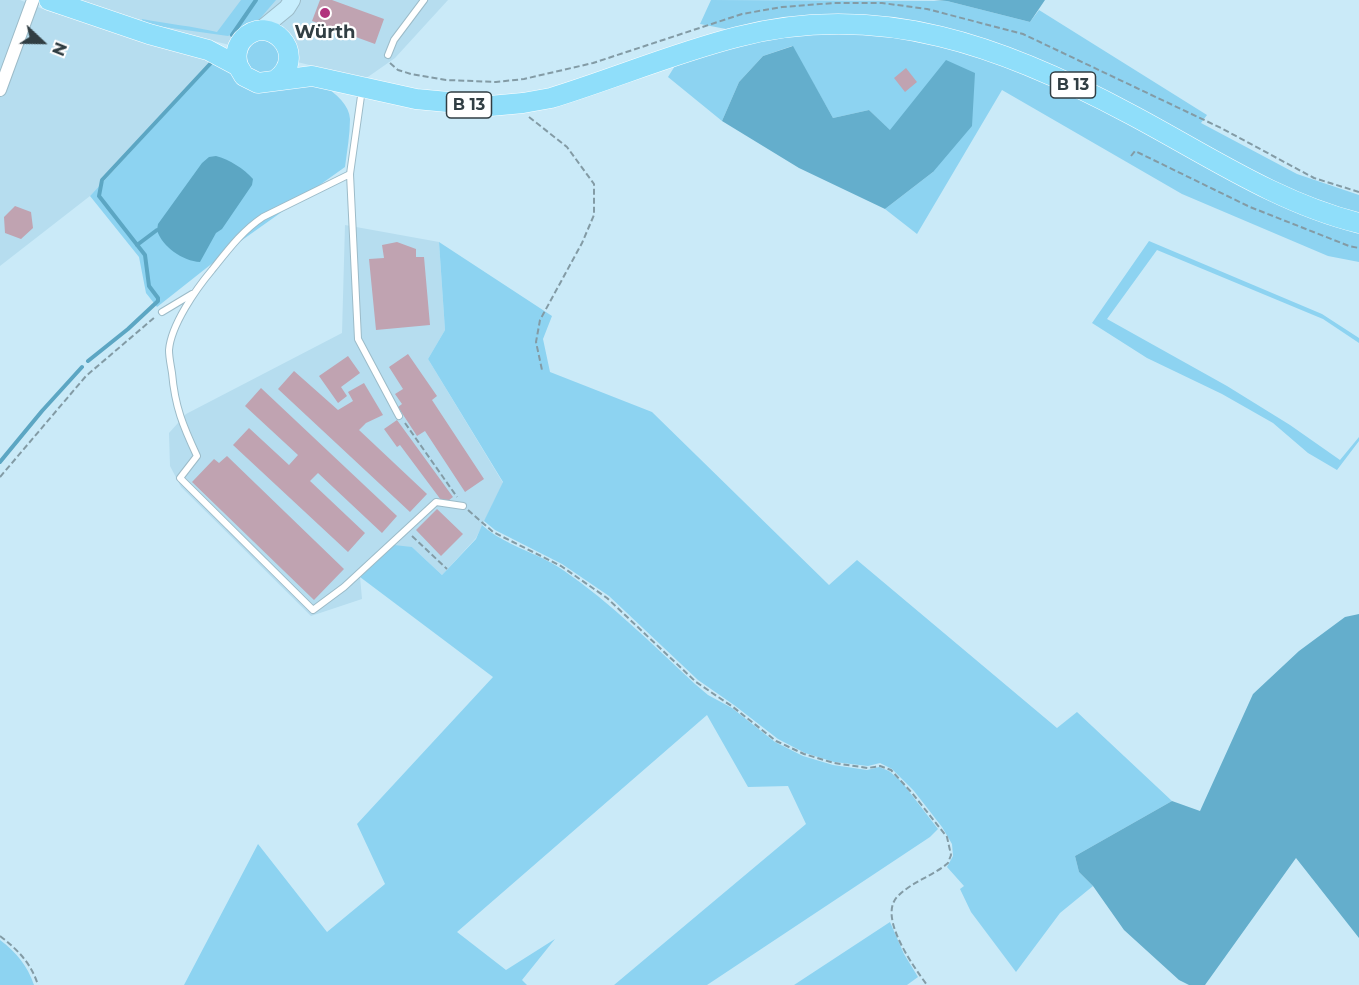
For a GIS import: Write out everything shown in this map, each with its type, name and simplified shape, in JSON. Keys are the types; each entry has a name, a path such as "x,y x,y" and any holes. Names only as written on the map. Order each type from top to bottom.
{"main road":[{"name":"B 13","path":"49,0 149,34 208,51 238,66 244,76 254,82 266,84 277,79 312,76 362,88 446,103 490,106 523,104 560,95 706,46 765,31 824,23 902,28 956,39 1026,63 1112,105 1258,184 1318,210 1359,223"},
{"path":"238,66 236,54 240,43 248,35 259,31 289,4"},
{"path":"277,79 287,68 289,4"},
{"name":"B 13","path":"259,31 272,32 312,76"},
{"path":"208,51 240,43"}],"street":[{"path":"0,90 33,0"}],"lane":[{"path":"388,55 394,40 424,0"},
{"path":"362,88 350,174 358,339 399,416"},
{"path":"350,174 250,225 239,235 193,294 178,322 169,349 174,396 181,421 197,456 180,478 313,610 344,587 436,502 463,506"},
{"path":"162,312 193,294"}],"path":[{"path":"388,55 388,61 394,67 424,77 446,80 505,81 554,74 593,63 742,14 782,7 834,3 882,3 904,6 975,20 1023,34 1221,128 1314,178 1359,192"},
{"path":"523,104 530,118 567,147 594,184 594,215 582,243 540,320 536,342 542,370"},
{"path":"1131,156 1135,151 1250,207 1359,248"},
{"path":"0,477 86,376 162,312"},
{"path":"399,416 463,506 493,532 561,566 608,598 696,682 733,707 776,741 834,764 868,768 880,766 891,770 902,780 950,844 951,855 948,862 896,898 892,907 896,933 927,985"},
{"path":"406,530 447,569"},
{"path":"0,936 21,953 30,965 38,985"}],"shaded area":[{"path":"0,0 20,0 48,11 214,61 90,196 0,266"},
{"path":"79,0 448,0 395,58 365,79 150,25"},
{"path":"241,0 276,0 257,22 228,36 141,22 142,19 217,32"},
{"path":"711,0 947,1 1030,22 1039,10 1207,115 1201,123 1297,174 1359,195 1359,214 1284,188 1045,63 825,15 726,29 700,24"},
{"path":"934,0 1045,0 1030,22 947,1"},
{"path":"799,31 923,37 1005,63 1359,228 1359,262 1328,256 1182,194 1002,90 917,234 885,209 933,172 869,110 833,118 792,46 763,56 739,82 722,121 668,77 678,61"},
{"path":"260,40 271,42 279,51 279,62 322,84 333,92 348,109 350,125 345,167 238,243 157,307 146,293 139,257 90,196 214,61 253,70 248,62 247,53"},
{"path":"793,46 833,118 869,110 890,130 946,60 975,73 972,126 933,172 885,209 799,168 722,121 739,82 763,56"},
{"path":"216,156 231,162 245,172 253,179 252,185 222,229 216,233 200,262 193,261 180,256 163,242 157,230 158,224 202,163 209,157"},
{"path":"345,225 439,242 445,330 428,359 503,483 476,538 442,575 412,547 360,577 362,599 311,616 181,487 170,466 169,433 186,414 342,333"},
{"path":"1149,241 1322,314 1359,338 1359,343 1323,319 1157,250 1107,319 1227,386 1290,425 1340,460 1359,437 1359,441 1337,470 1308,453 1273,423 1222,394 1147,358 1092,323"},
{"path":"439,242 552,316 543,339 550,372 652,412 829,585 857,560 1057,728 1077,712 1172,801 1075,856 1079,872 1093,886 1060,913 1016,972 971,912 960,889 964,886 947,867 953,856 952,844 942,827 914,791 892,769 880,763 868,766 834,762 805,753 778,739 698,680 609,596 562,564 495,530 484,521 503,482 428,359 445,330"},
{"path":"482,525 501,538 553,564 581,583 631,624 708,695 732,708 775,742 803,756 833,765 867,770 879,767 889,771 901,781 938,829 930,837 707,985 614,985 806,824 788,786 748,787 707,715 457,932 506,970 555,939 522,980 527,985 184,985 258,844 327,932 385,884 357,824 493,677 360,577 394,545 412,547 442,575 476,539"},
{"path":"1359,614 1359,938 1296,858 1205,985 1189,985 1179,980 1124,930 1093,886 1079,872 1075,856 1172,801 1200,811 1253,694 1299,651 1345,617"},
{"path":"890,922 904,954 918,977 907,985 794,985"},
{"path":"0,940 21,960 34,985 0,985"}],"building":[{"path":"320,0 332,0 384,19 375,44 312,21"},
{"path":"906,68 917,82 905,92 894,78"},
{"path":"15,206 31,212 33,228 21,239 5,233 4,217"},
{"path":"397,242 416,249 416,257 424,257 430,325 376,330 369,259 384,258 382,245"},
{"path":"408,354 437,396 432,400 484,479 465,492 425,431 417,436 398,407 402,404 395,394 403,389 389,367"},
{"path":"348,356 360,373 341,387 347,396 338,403 319,376"},
{"path":"294,371 338,410 353,401 348,392 364,383 383,415 366,423 359,430 427,494 410,512 278,389"},
{"path":"261,388 397,516 382,533 318,473 310,481 365,533 348,552 233,445 249,428 289,465 298,455 245,406"},
{"path":"397,420 453,497 444,504 400,445 397,447 384,429"},
{"path":"227,456 344,569 314,600 192,482 214,459 219,463"},
{"path":"437,509 463,534 441,556 416,530"}],"waterway":[{"path":"232,35 256,0"},
{"path":"88,361 158,301 149,286 145,255 99,196 102,180 210,64"},
{"path":"137,245 157,230"},
{"path":"0,462 82,367"}],"place":[{"name":"Würth","path":"325,13"}]}
